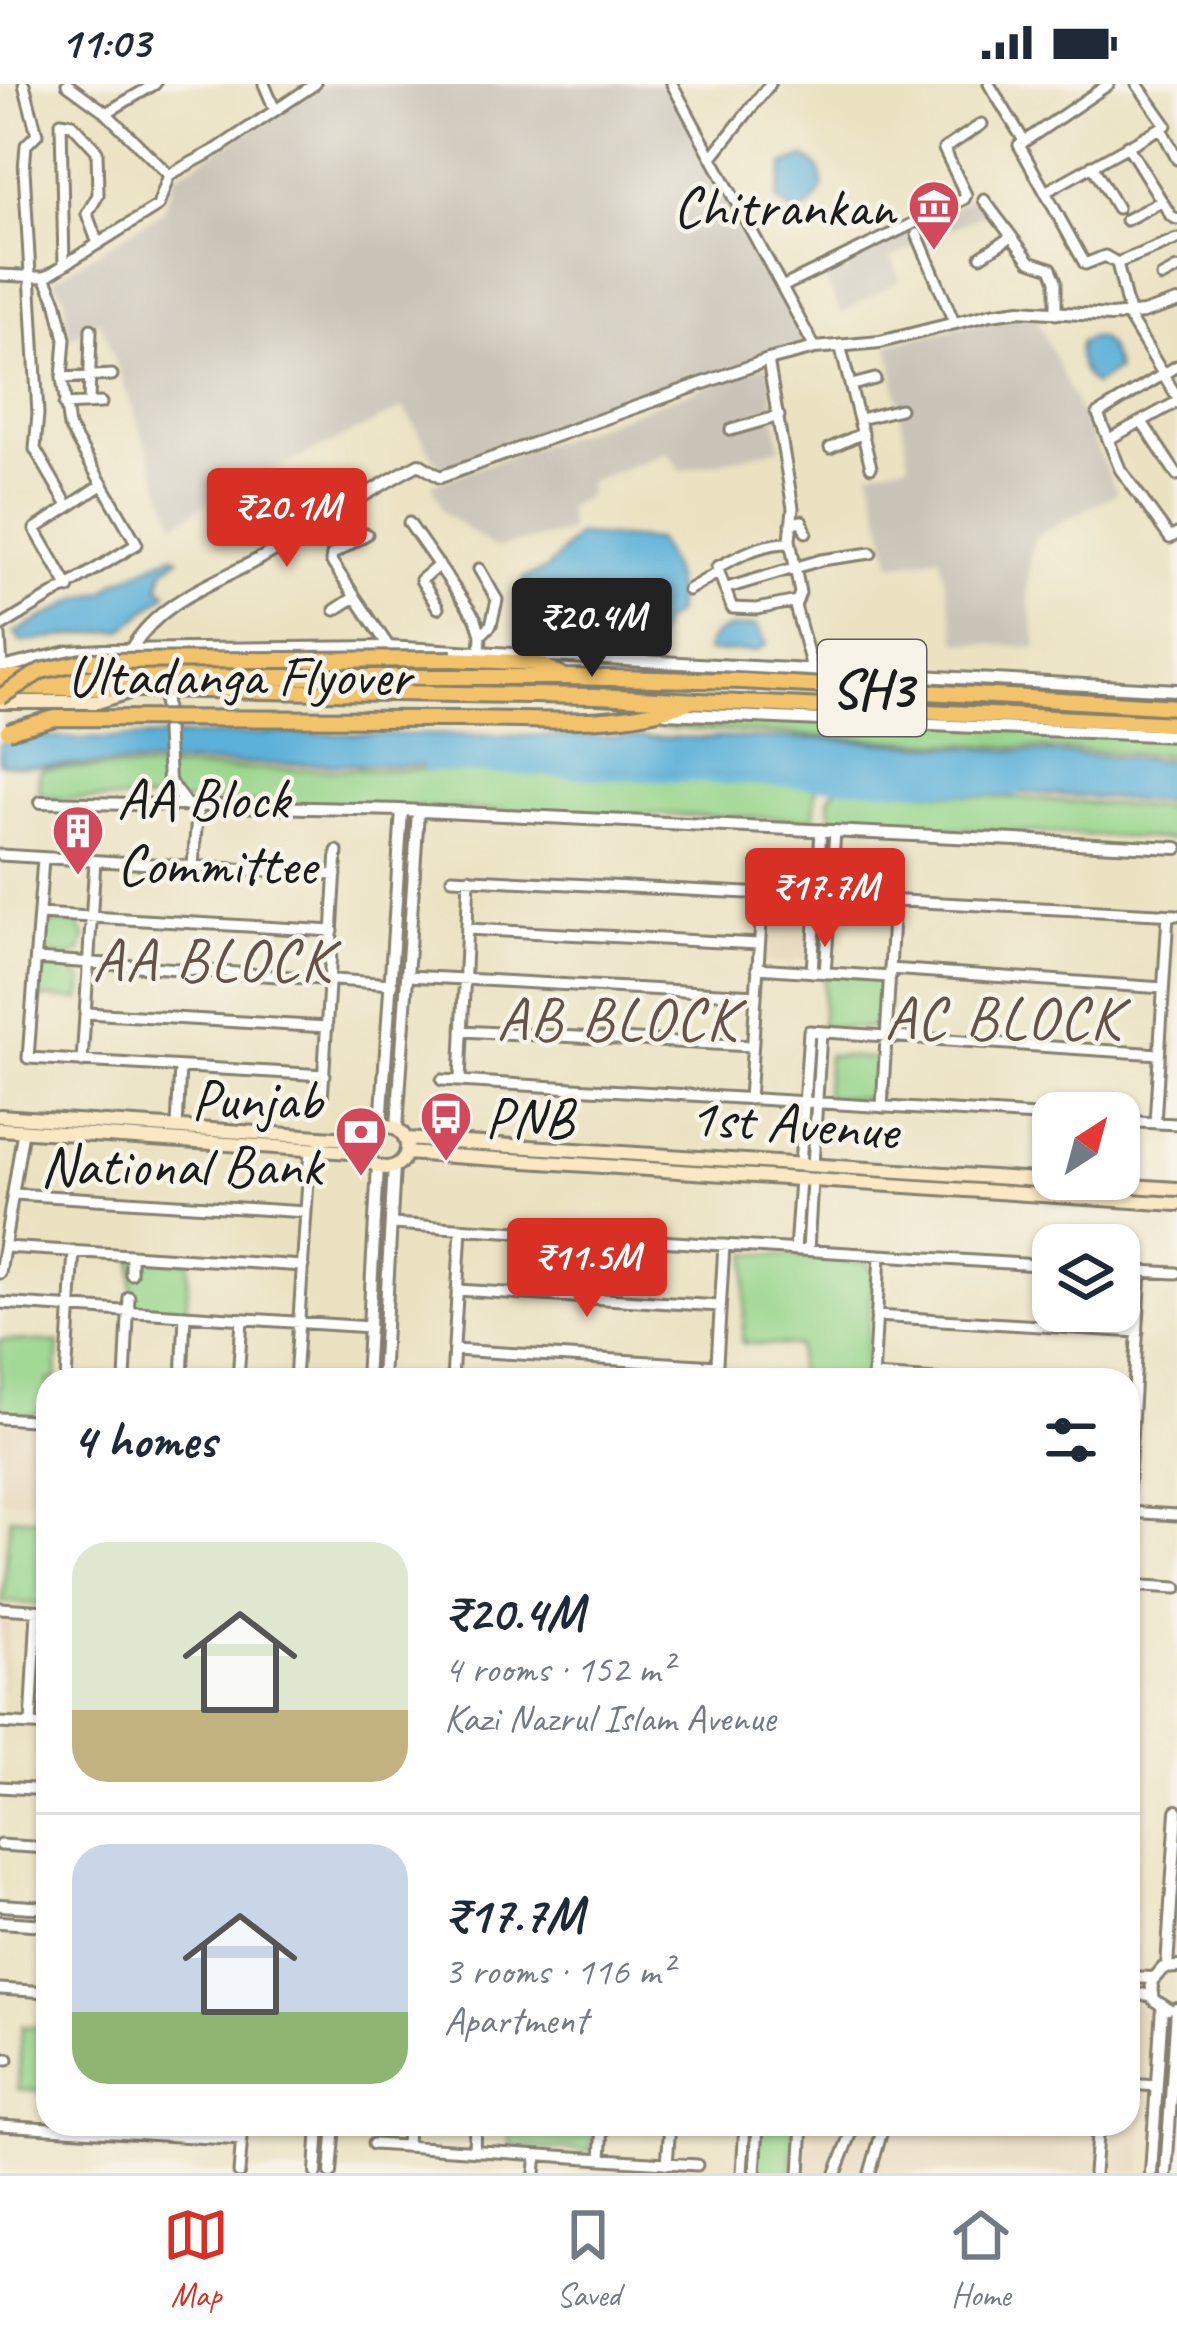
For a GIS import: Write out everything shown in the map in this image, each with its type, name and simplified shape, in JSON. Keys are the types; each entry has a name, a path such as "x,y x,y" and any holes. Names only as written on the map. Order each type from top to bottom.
{"main road":[{"name":"Ultadanga Flyover","path":"0,695 41,671 86,662 452,659 537,663 566,677"},
{"name":"SH3","path":"566,677 742,673 1177,707"},
{"path":"1,674 566,677"},
{"path":"0,695 50,703 97,701 133,691"},
{"path":"0,695 133,691 694,700"},
{"name":"SH3","path":"694,700 1177,724"},
{"name":"Ultadanga Flyover","path":"0,736 23,724 55,718 587,720 656,713 694,700"},
{"path":"0,1116 177,1128 310,1150 366,1147"},
{"path":"381,1126 403,1140 394,1166 379,1166 366,1147 371,1131 381,1126"},
{"path":"0,1129 366,1147"},
{"name":"1st Avenue","path":"403,1140 548,1155 1032,1188"},
{"name":"1st Avenue","path":"1140,1190 1177,1189"},
{"name":"1st Avenue","path":"1140,1199 1177,1204"}],"street":[{"path":"24,84 37,134 26,145 24,169 38,414 34,444 68,506"},
{"path":"67,84 106,113 169,175"},
{"path":"106,113 154,84"},
{"path":"264,84 275,110"},
{"path":"0,274 45,277 158,206 169,175 315,84"},
{"path":"672,84 814,348"},
{"path":"989,84 1024,141"},
{"path":"1090,278 1019,145 1109,84"},
{"path":"1047,191 1166,125 1137,84"},
{"path":"712,157 764,87"},
{"path":"64,265 61,122 72,124 97,152 98,195 87,214 98,244"},
{"path":"782,287 964,199 944,148 982,124"},
{"path":"1161,128 1177,159"},
{"path":"1127,145 1177,219"},
{"path":"1092,165 1117,208"},
{"path":"984,200 1030,261 1051,268 1056,314"},
{"path":"1126,220 1162,201"},
{"path":"917,235 953,322"},
{"path":"981,256 1011,237"},
{"path":"1118,263 1177,238"},
{"path":"1085,264 1105,256 1118,263"},
{"path":"1109,439 1177,400 1128,313 1118,263"},
{"path":"1162,277 1177,269"},
{"path":"45,277 65,339 62,378 69,427 137,544 0,632 1,674 68,652 388,647 742,673 812,668 1177,690"},
{"path":"131,649 152,621 201,587 276,550 419,464 440,477 768,360 814,348 880,342 1020,310 1143,313 1177,302"},
{"path":"64,405 95,404 91,329"},
{"path":"840,345 871,467"},
{"path":"768,360 793,508 790,543 800,592 797,601 812,668"},
{"path":"1176,537 1170,538 1120,469 1098,413 1177,366"},
{"path":"62,378 112,375"},
{"path":"852,385 875,379"},
{"path":"860,419 899,409"},
{"path":"731,430 779,416"},
{"path":"1142,422 1177,475"},
{"path":"830,448 862,433"},
{"path":"69,588 34,529 103,484"},
{"path":"791,523 802,521 806,532"},
{"path":"409,523 476,619 480,651"},
{"path":"367,534 331,557 388,647"},
{"path":"790,543 744,552 717,567 731,608 758,609 797,601"},
{"path":"727,588 795,568 872,554"},
{"path":"438,608 421,580 439,566"},
{"path":"479,569 497,599 490,626 481,635"},
{"path":"688,590 719,572"},
{"path":"335,610 355,597"},
{"path":"162,648 169,781 192,805 193,865"},
{"path":"656,713 1177,736"},
{"path":"41,802 402,810 1177,848"},
{"path":"381,1126 402,810"},
{"path":"403,1140 418,811"},
{"path":"812,972 821,830"},
{"path":"825,973 835,831"},
{"path":"322,1102 337,850"},
{"path":"0,855 336,875"},
{"path":"44,859 28,1058 325,1075"},
{"path":"82,1061 95,862"},
{"path":"452,878 1172,915 1155,1123"},
{"path":"460,1081 469,878"},
{"path":"748,1099 763,893"},
{"path":"882,1107 894,901"},
{"path":"39,914 333,931"},
{"path":"467,929 759,944"},
{"path":"396,934 410,935"},
{"path":"36,959 392,984"},
{"path":"758,968 1163,988"},
{"path":"408,976 756,994"},
{"path":"86,1013 327,1027"},
{"path":"1161,1020 1177,1021"},
{"path":"462,1030 752,1046"},
{"path":"808,1250 804,1102 808,1031 1159,1054"},
{"path":"795,1250 817,1102 821,1032"},
{"path":"177,1128 180,1067"},
{"path":"442,1080 1032,1116"},
{"path":"1140,1122 1177,1124"},
{"path":"0,1273 23,1131"},
{"path":"297,1368 310,1150"},
{"path":"368,1368 379,1166"},
{"path":"383,1368 394,1166"},
{"path":"14,1194 306,1212"},
{"path":"392,1224 1032,1265"},
{"path":"453,1368 461,1229"},
{"path":"454,1350 717,1366 724,1245"},
{"path":"5,1247 303,1266"},
{"path":"67,1368 74,1251"},
{"path":"131,1255 131,1274"},
{"path":"874,1368 880,1255"},
{"path":"1140,1291 1141,1271 1177,1274"},
{"path":"457,1289 720,1306"},
{"path":"125,1368 129,1297"},
{"path":"0,1303 370,1327"},
{"path":"183,1368 185,1315"},
{"path":"877,1316 1032,1326"},
{"path":"239,1368 242,1319"},
{"path":"1134,1368 1138,1332"},
{"path":"0,1418 36,1420"},
{"path":"1140,1513 1177,1515"},
{"path":"1140,1586 1177,1588"},
{"path":"0,1608 36,1611"},
{"path":"32,1725 36,1684"},
{"path":"0,1723 36,1725"},
{"path":"0,1787 36,1789"},
{"path":"1140,1977 1153,1978 1172,1967 1177,1810"},
{"path":"0,1845 36,1847"},
{"path":"0,1905 36,1907"},
{"path":"0,1922 36,1924"},
{"path":"1151,1995 1153,1978"},
{"path":"0,1989 36,1991"},
{"path":"1140,1995 1151,1995 1162,2007 1177,2009 1166,2173"},
{"path":"1151,2173 1162,2007"},
{"path":"1140,2085 1157,2086"},
{"path":"0,2125 36,2127"},
{"path":"177,2136 242,2140"},
{"path":"239,2173 242,2136"},
{"path":"316,2173 318,2136"},
{"path":"332,2173 334,2136"},
{"path":"406,2136 406,2146"},
{"path":"473,2151 474,2136"},
{"path":"601,2159 602,2136"},
{"path":"668,2164 669,2136"},
{"path":"742,2173 744,2136"},
{"path":"754,2173 757,2136"},
{"path":"800,2173 802,2136"},
{"path":"836,2173 850,2136"},
{"path":"870,2173 881,2136"},
{"path":"1094,2173 1097,2136"},
{"path":"373,2144 698,2165"},
{"path":"536,2173 537,2155"}],"shaded area":[{"path":"325,84 666,84 807,343 442,471 404,408 205,504 175,524 100,320 69,339 65,297 53,279 164,211 175,176"},
{"path":"977,195 988,211 892,258 900,280 841,314 822,271"},
{"path":"1019,314 1035,315 1117,493 1037,535 1027,593 1038,648 958,642 940,556 892,564 870,471 909,462 889,344"},
{"path":"768,364 780,448 681,471 668,452 587,483 589,496 567,506 569,532 495,548 444,513 432,484"},
{"path":"780,897 809,899 808,910 813,911 809,960 765,962 770,905 779,905"},
{"path":"0,1422 36,1426 36,1501 0,1499"},
{"path":"0,1612 12,1613 3,1691 0,1691"},
{"path":"1140,2007 1152,2013 1141,2173 752,2173 754,2136 1140,2136"}],"green space":[{"path":"696,707 1177,734 1177,756 617,725"},
{"path":"44,768 422,770 816,786 814,819 50,798 39,794 39,772"},
{"path":"839,786 1177,809 1177,840 841,822 831,815 829,806"},
{"path":"77,923 85,937 81,952 69,957 46,955 43,927"},
{"path":"52,966 74,968 82,981 81,1000 37,997 39,973"},
{"path":"825,973 883,977 880,1028 821,1027"},
{"path":"828,1055 878,1059 876,1099 825,1096"},
{"path":"748,1253 865,1262 873,1270 865,1368 797,1368 798,1346 742,1343"},
{"path":"133,1257 189,1261 186,1312 131,1309"},
{"path":"0,1340 59,1343 57,1368 36,1368 36,1413 0,1413"},
{"path":"10,1517 36,1519 36,1604 2,1602"},
{"path":"22,2026 36,2027 36,2090 18,2089"},
{"path":"510,2136 595,2136 589,2151 510,2147"},
{"path":"758,2136 793,2136 791,2173 756,2173"}],"water":[{"path":"804,157 820,171 822,188 812,204 795,215 777,200 784,165"},
{"path":"1099,338 1108,346 1117,370 1094,385 1078,354 1080,343"},
{"path":"577,535 656,540 673,576 676,604 675,615 662,623 654,645 544,640 528,631 521,593 524,578 547,569"},
{"path":"173,555 179,558 164,569 159,587 167,593 123,630 21,642 15,633 79,599 107,591 114,583"},
{"path":"756,625 767,644 756,651 707,652 718,633"},
{"path":"278,733 821,739 1177,761 1177,803 600,771 0,763 0,743 24,736 83,739"}],"waterway":[{"path":"427,767 1016,792"}],"place":[{"name":"Chitrankan","path":"934,252"},
{"name":"AA Block Committee","path":"78,877"},
{"name":"PNB","path":"446,1163"},
{"name":"Punjab National Bank","path":"361,1178"}],"district":[{"name":"AA BLOCK","path":"213,959"},
{"name":"AC BLOCK","path":"1004,1017"},
{"name":"AB BLOCK","path":"618,1018"}]}
